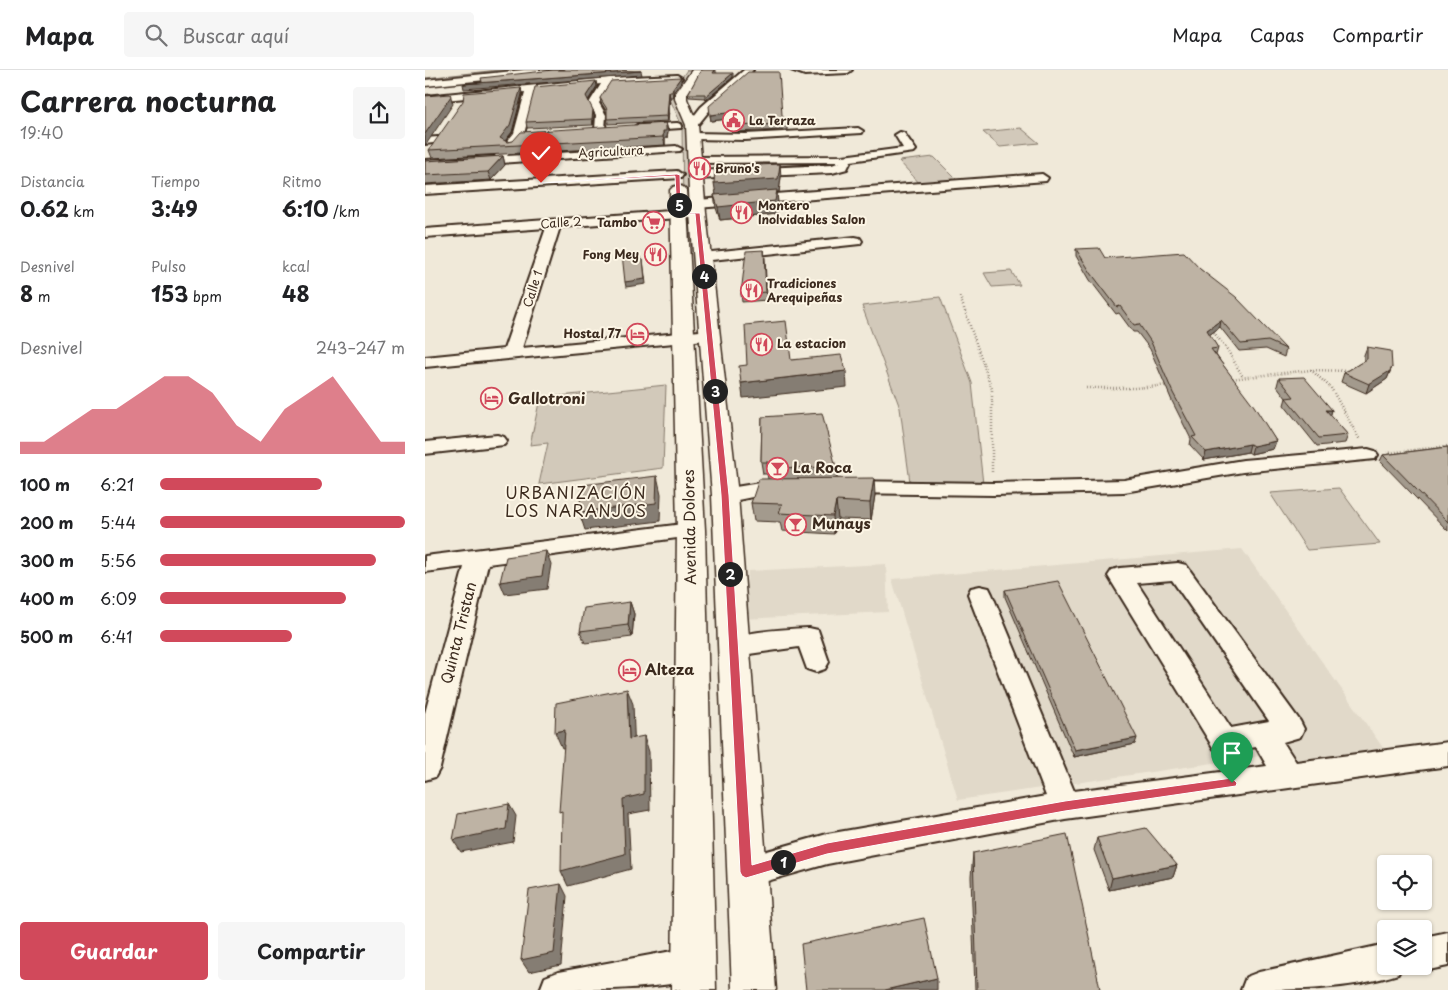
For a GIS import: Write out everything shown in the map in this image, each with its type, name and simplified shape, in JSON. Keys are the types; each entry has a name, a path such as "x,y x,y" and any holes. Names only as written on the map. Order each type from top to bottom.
{"main road":[{"path":"425,73 443,70"},
{"path":"425,73 483,70"},
{"path":"425,73 454,75 557,70"},
{"name":"Avenida Dolores","path":"697,70 681,94 681,99 692,130 695,168 691,211 697,337 725,495 754,990"},
{"path":"667,94 680,74"},
{"path":"425,84 454,75"},
{"name":"Avenida Dolores","path":"669,108 677,126 677,175 691,211 702,256 697,337 691,530 694,978"}],"street":[{"path":"756,70 749,70 705,108 692,130 745,137 858,131"},
{"path":"795,70 805,72 848,70"},
{"path":"425,99 459,102 530,90 680,74"},
{"path":"454,75 459,102"},
{"path":"600,130 601,115 594,102 608,81"},
{"path":"498,159 524,134 530,90"},
{"path":"629,129 677,126"},
{"path":"695,168 832,169 843,166 846,162 843,159 910,150 900,135"},
{"path":"425,140 440,137 425,157"},
{"name":"Agricultura","path":"425,164 676,149"},
{"path":"425,190 677,175"},
{"name":"Calle 2","path":"425,233 691,211 1042,178"},
{"name":"Calle 1","path":"511,355 555,223"},
{"path":"702,256 855,241"},
{"path":"425,362 697,337"},
{"path":"425,448 497,440"},
{"path":"725,495 766,488 887,486 994,489 1123,486 1243,466 1368,455"},
{"path":"425,564 691,530"},
{"name":"Quinta Tristan","path":"425,768 433,708 478,557"},
{"path":"1178,572 1290,729 1263,734 1224,741 1121,576 1178,572"},
{"path":"980,594 1065,806"},
{"path":"735,646 778,639 809,637 816,662"},
{"path":"1263,734 1288,775"},
{"path":"746,872 827,849 1065,806 1448,754"},
{"path":"1432,952 1448,949"},
{"path":"1259,990 1377,964"},
{"path":"557,990 694,978"}],"path":[{"path":"960,297 991,389 992,484 994,489"},
{"path":"1207,324 1228,351 1243,377"},
{"path":"1225,379 1311,370 1340,369 1356,372"},
{"path":"1311,370 1331,388 1368,455 1448,446"},
{"path":"1086,388 1135,388 1171,385"}],"shaded area":[{"path":"687,70 693,70 676,99 687,125 690,210 683,210 682,126 670,99 670,94"},
{"path":"1021,128 1039,143 1000,147 983,132"},
{"path":"934,157 959,182 922,186 899,161"},
{"path":"1011,271 1020,285 992,287 984,273"},
{"path":"940,297 972,383 983,484 910,482 900,408 862,306"},
{"path":"666,385 663,468 539,484 548,443 530,445 540,398"},
{"path":"1339,488 1380,544 1307,550 1270,493"},
{"path":"1242,549 1386,752 1305,765 1289,752 958,800 892,579"},
{"path":"886,564 888,612 742,619 748,571"}],"building":[{"path":"553,70 592,70 593,72 607,70 641,71 463,84 482,82 481,78"},
{"path":"701,70 715,70 713,73 733,73 705,97 705,94 688,94"},
{"path":"748,72 779,72 782,115 787,124 731,126 727,113 710,115 709,106"},
{"path":"681,77 672,92 669,92 667,116 607,119 607,109 600,98 611,81"},
{"path":"596,81 586,96 593,110 592,119 526,122 535,87"},
{"path":"521,88 510,125 500,138 507,142 513,141 521,132 666,123 666,131 663,131 663,137 429,150 463,101 464,93"},
{"path":"450,94 451,96 425,134 425,96"},
{"path":"503,156 488,172 425,175 425,161"},
{"path":"780,164 778,179 714,183 715,167"},
{"path":"777,190 775,201 718,207 714,195"},
{"path":"1099,248 1105,258 1184,252 1200,269 1236,297 1286,349 1268,341 1241,344 1221,320 1207,330 1218,348 1211,349 1254,406 1276,441 1206,452 1192,437 1196,436 1173,393 1151,342 1139,324 1134,325 1120,306 1117,307 1091,273 1076,249"},
{"path":"764,250 766,292 741,294 746,251"},
{"path":"636,253 643,260 645,279 625,282 622,254"},
{"path":"786,321 791,360 841,355 846,371 741,383 739,366 747,365 745,325"},
{"path":"1367,347 1391,351 1392,367 1390,371 1369,384 1344,373 1367,359"},
{"path":"1304,377 1332,410 1326,410 1348,435 1319,438 1286,398 1294,397 1279,378"},
{"path":"822,413 836,467 766,468 768,462 761,462 762,417"},
{"path":"1448,447 1448,522 1383,455"},
{"path":"657,476 656,503 579,512 582,485"},
{"path":"874,478 870,503 836,501 833,516 779,513 782,504 751,503 759,479"},
{"path":"546,551 542,576 500,582 506,557"},
{"path":"1058,581 1137,738 1075,750 1005,590"},
{"path":"630,602 628,625 580,631 584,608"},
{"path":"627,689 629,739 644,736 644,794 623,799 625,854 561,871 562,811 559,812 565,730 555,732 556,703"},
{"path":"509,804 506,829 453,840 458,814"},
{"path":"1146,828 1177,865 1112,878 1097,838"},
{"path":"1067,834 1100,989 977,990 973,853"},
{"path":"561,884 554,953 521,960 529,890"},
{"path":"924,918 937,978 885,990 806,990 801,944"}],"waterway":[{"path":"425,79 508,70"}],"place":[{"name":"La Terraza","path":"733,121"},
{"name":"Bruno's","path":"699,169"},
{"name":"Montero Inolvidables Salon","path":"742,213"},
{"name":"Tambo","path":"653,223"},
{"name":"Fong Mey","path":"655,255"},
{"name":"Tradiciones Arequipeñas","path":"751,291"},
{"name":"Hostal 77","path":"637,334"},
{"name":"La estacion","path":"761,344"},
{"name":"Gallotroni","path":"492,399"},
{"name":"La Roca","path":"777,468"},
{"name":"Munays","path":"796,524"},
{"name":"Alteza","path":"629,670"}],"district":[{"name":"URBANIZACIÓN LOS NARANJOS","path":"576,502"}],"route":[{"path":"541,183 677,175 679,214 698,213 725,495 735,646 746,872 827,849 1065,806 1232,783"}]}
